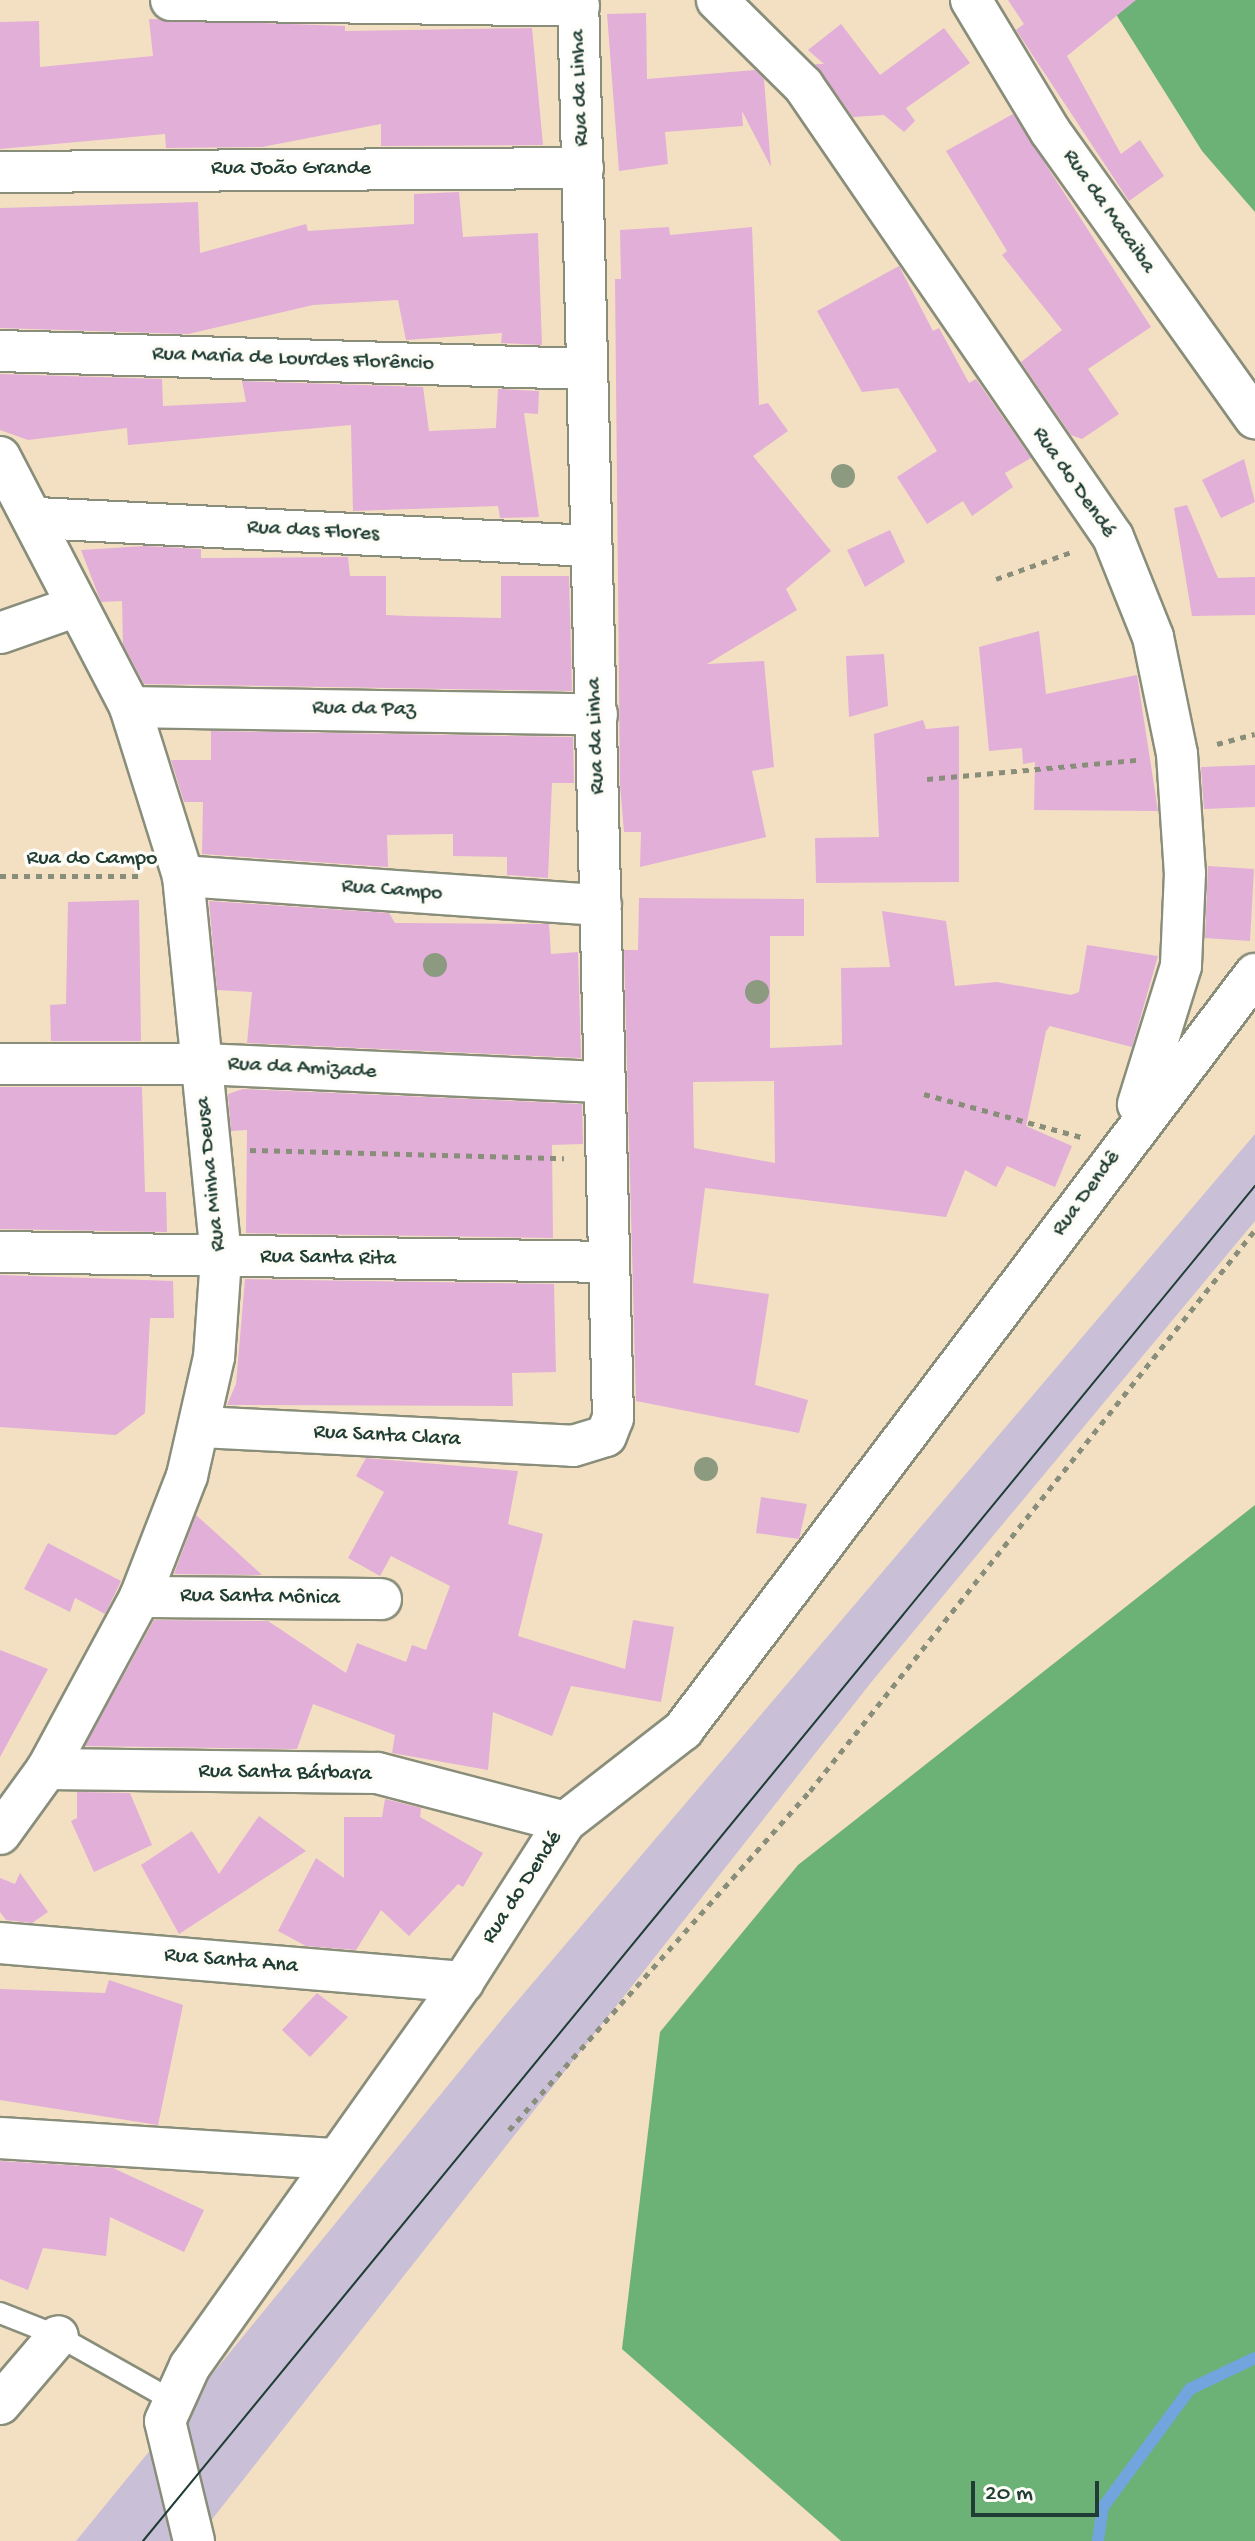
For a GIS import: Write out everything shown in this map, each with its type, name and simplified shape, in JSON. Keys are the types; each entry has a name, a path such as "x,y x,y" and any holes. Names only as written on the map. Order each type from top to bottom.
{"street":[{"path":"171,0 578,3"},
{"name":"Rua do Dendé","path":"717,0 803,85 1113,537 1153,637 1177,754 1185,873 1181,966 1164,1038 1121,1148"},
{"name":"Rua da Macaiba","path":"971,0 1050,131 1255,418"},
{"name":"Rua da Linha","path":"573,1446 606,1436 613,1418 604,1159 597,714 589,546 578,3"},
{"name":"Rua João Grande","path":"0,172 583,168"},
{"name":"Rua Maria de Lourdes Florêncio","path":"0,351 586,369"},
{"name":"Rua Minha Deusa","path":"0,457 37,518 77,606 130,707 183,876 203,1064 205,1149 221,1258 201,1427 140,1597 47,1769 0,1834"},
{"name":"Rua das Flores","path":"37,518 589,546"},
{"path":"0,633 77,606"},
{"name":"Rua da Paz","path":"130,707 597,714"},
{"name":"Rua Campo","path":"183,876 601,905"},
{"name":"Rua Dendê","path":"922,1418 1121,1148 1255,974"},
{"name":"Rua da Amizade","path":"0,1064 203,1064 605,1082"},
{"name":"Rua Santa Rita","path":"0,1252 608,1262"},
{"name":"Rua do Dendé","path":"170,2399 332,2159 463,1982 565,1822 683,1730 922,1418"},
{"name":"Rua Santa Clara","path":"201,1427 573,1446"},
{"name":"Rua Santa Mônica","path":"140,1597 381,1599"},
{"name":"Rua Santa Bárbara","path":"47,1769 377,1773 565,1822"},
{"name":"Rua Santa Ana","path":"0,1943 463,1982"},
{"path":"0,2138 332,2159"},
{"path":"0,2404 58,2336"},
{"path":"170,2399 165,2421 194,2541"}],"lane":[{"path":"0,2313 58,2336 170,2399"}],"path":[{"path":"996,579 1113,537"},
{"path":"927,779 1050,772 1177,754"},
{"name":"Rua do Campo","path":"0,876 183,876"},
{"path":"924,1094 1121,1148"},
{"path":"205,1149 604,1159"},
{"path":"509,2130 810,1791 1255,1230"}],"shaded area":[{"path":"1255,1134 1255,1221 873,1680 195,2541 76,2541 503,2018"}],"green space":[{"path":"1107,0 1255,0 1255,212 1202,151"},
{"path":"1255,1505 1255,2541 841,2541 622,2349 660,2032 798,1865"}],"building":[{"path":"1008,0 1136,0 1067,56 1121,154 1140,140 1164,176 1129,201 1016,30 1024,24"},
{"path":"646,13 647,79 755,70 764,79 771,167 742,111 743,126 665,132 668,164 619,171 607,14"},
{"path":"149,19 345,26 345,31 532,28 543,145 381,146 381,124 262,147 166,148 165,134 0,149 0,22 39,21 40,67 153,56"},
{"path":"841,24 880,75 944,28 970,63 906,108 915,121 904,132 884,115 853,117 815,64 824,64 808,50"},
{"path":"1013,114 1151,327 1088,369 1119,414 1082,439 1071,435 1021,362 1062,330 1002,255 1007,251 946,151"},
{"path":"459,192 463,237 538,233 542,345 501,343 502,333 406,340 398,300 313,305 188,334 0,328 0,208 198,202 200,253 306,224 308,231 414,224 414,194"},
{"path":"669,227 670,235 752,227 759,405 768,403 788,431 753,456 831,551 786,589 797,610 707,664 764,661 774,767 752,771 766,837 640,867 641,832 624,832 620,784 615,279 621,279 620,230"},
{"path":"899,266 933,331 939,328 969,383 976,379 1031,458 1005,473 1013,487 972,516 963,501 927,524 897,477 937,451 898,388 862,392 817,311"},
{"path":"0,374 162,379 163,406 246,402 242,381 423,387 429,431 496,428 498,389 539,391 538,414 524,413 539,517 500,518 498,506 353,511 351,425 128,445 127,428 28,440 0,430"},
{"path":"1244,459 1255,502 1221,518 1202,480"},
{"path":"1187,505 1218,578 1255,577 1255,615 1192,616 1174,508"},
{"path":"890,530 905,562 865,587 847,550"},
{"path":"145,546 201,549 201,558 348,557 350,576 386,576 386,615 501,618 501,576 569,576 572,691 144,684 123,644 122,601 101,602 81,550"},
{"path":"1039,631 1046,694 1137,675 1158,811 1034,810 1035,762 1023,764 1022,748 989,751 979,647"},
{"path":"884,654 888,706 849,717 846,656"},
{"path":"923,720 926,729 959,726 959,882 816,883 815,838 879,837 874,734"},
{"path":"211,731 573,737 574,783 552,783 548,878 507,875 507,857 453,856 453,834 387,835 388,867 202,854 203,802 184,802 171,760 211,760"},
{"path":"1255,765 1255,807 1204,809 1201,767"},
{"path":"1208,866 1254,869 1250,941 1205,938"},
{"path":"639,898 804,899 804,936 770,936 770,1048 842,1045 841,968 890,967 882,911 946,921 955,986 997,982 1071,995 1079,992 1087,945 1158,956 1132,1047 1050,1026 1046,1031 1026,1126 1072,1146 1055,1187 1007,1166 996,1187 965,1170 946,1217 705,1188 693,1283 769,1294 755,1385 808,1400 799,1433 636,1401 624,950 638,950","holes":["774,1081 775,1163 694,1148 693,1082"]},
{"path":"139,900 141,1041 51,1041 50,1005 66,1004 68,902"},
{"path":"209,901 389,913 395,923 549,924 551,954 578,952 581,1058 247,1043 252,992 217,990"},
{"path":"0,1087 142,1087 145,1192 166,1192 167,1232 0,1229"},
{"path":"243,1089 582,1104 583,1144 552,1145 553,1238 246,1233 247,1130 231,1131 228,1094"},
{"path":"0,1275 173,1281 174,1318 150,1318 145,1413 116,1435 0,1427"},
{"path":"245,1279 554,1284 556,1372 512,1373 513,1406 227,1405 236,1384"},
{"path":"366,1458 518,1471 508,1524 543,1534 518,1636 625,1669 633,1620 674,1627 661,1702 571,1686 552,1736 493,1712 488,1770 392,1753 395,1735 313,1704 297,1749 85,1746 154,1620 268,1621 346,1673 357,1643 406,1662 412,1645 426,1650 450,1586 391,1556 380,1576 348,1558 384,1492 356,1476"},
{"path":"761,1497 807,1504 799,1539 756,1533"},
{"path":"196,1515 227,1543 262,1575 174,1574"},
{"path":"48,1543 121,1581 105,1614 75,1598 70,1612 24,1589"},
{"path":"0,1650 48,1669 0,1757"},
{"path":"77,1792 130,1793 152,1845 94,1872 71,1821 77,1818"},
{"path":"385,1799 421,1808 420,1817 483,1853 463,1887 458,1884 409,1936 381,1910 356,1950 306,1946 278,1931 316,1858 344,1878 344,1817 382,1817"},
{"path":"259,1816 306,1851 179,1934 141,1865 192,1831 219,1874"},
{"path":"20,1873 48,1912 32,1923 6,1920 0,1912 0,1878 15,1884"},
{"path":"109,1980 183,2005 158,2125 0,2100 0,1989 105,1993"},
{"path":"317,1993 348,2017 310,2057 282,2030"},
{"path":"0,2161 113,2168 204,2210 184,2252 110,2217 106,2256 43,2248 28,2290 0,2279"}],"waterway":[{"path":"1098,2541 1103,2507 1190,2389 1255,2358"}],"tram line":[{"path":"143,2541 1255,1186"}]}
